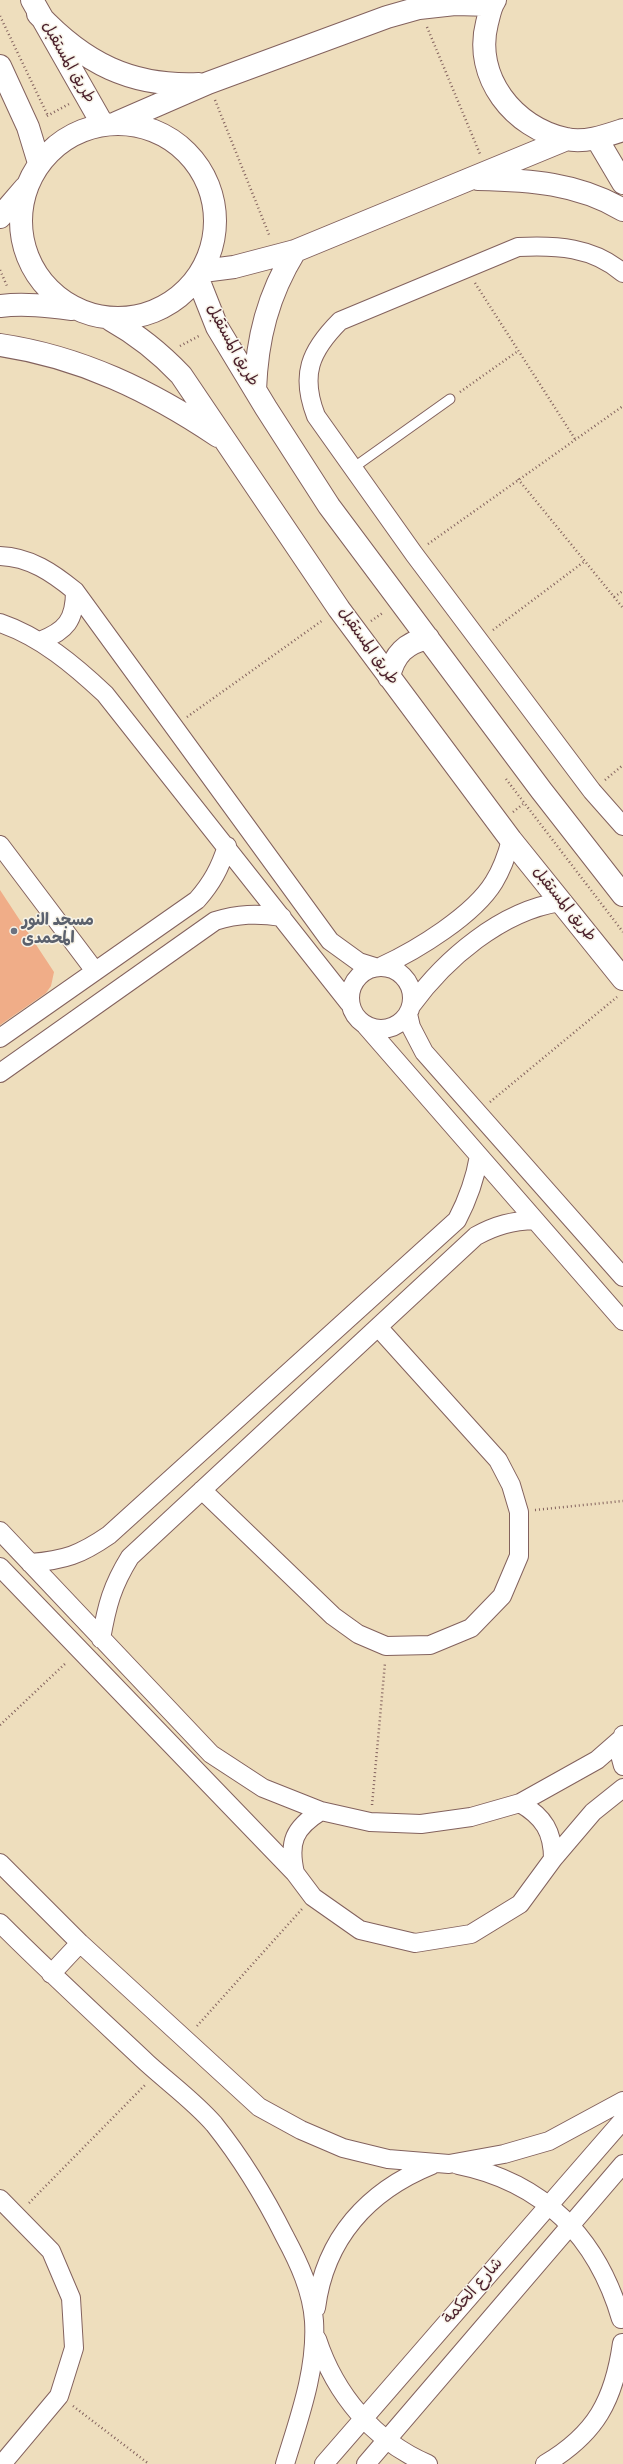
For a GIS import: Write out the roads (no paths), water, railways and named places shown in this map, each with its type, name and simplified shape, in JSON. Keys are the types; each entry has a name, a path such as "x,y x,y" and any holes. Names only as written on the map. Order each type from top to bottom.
{"main road":[{"path":"367,24 390,0"},
{"path":"0,217 27,186 40,163 57,145 73,135 108,124 208,83 367,24 419,8 493,2 485,34 486,63 496,90 515,114 539,131 567,139 597,139 623,130"},
{"path":"35,7 60,37 86,56 114,71 144,80 176,85 208,83"},
{"name":"طريق المستقبل","path":"35,7 85,95 108,124"},
{"path":"0,66 28,127 40,163"},
{"path":"0,306 45,306 78,310 111,320 136,317 160,310 180,297 200,275 213,247 216,221 213,195 203,171 186,151 165,135 140,126 108,124"},
{"path":"200,275 286,253 567,139"},
{"path":"597,139 623,183"},
{"path":"478,175 531,180 573,188 623,210"},
{"path":"27,186 21,210 21,228 28,258 40,280 57,297 78,310"},
{"path":"255,390 256,361 266,309 286,253"},
{"name":"طريق المستقبل","path":"200,275 218,327 255,390 329,506 541,790 623,895"},
{"name":"طريق المستقبل","path":"111,320 138,335 162,354 181,375 198,398 223,439 339,609 389,677 509,820 560,902 623,979"},
{"path":"0,345 60,358 128,383 160,399 223,439"},
{"path":"389,677 392,665 405,647 415,641 428,638"}],"street":[{"path":"623,273 596,254 571,248 539,246 518,247 340,321 324,337 313,353 308,378 309,398 316,416 414,554 479,641 592,791 623,826"},
{"path":"0,556 32,562 55,574 75,591 330,941 343,953 358,962 396,970 406,980 412,992 410,1010 411,1027 424,1052 476,1114 623,1277"},
{"path":"40,642 56,635 68,624 75,608 75,591"},
{"path":"0,623 40,642 74,666 106,694 349,1003 355,1017 366,1026 623,1321"},
{"path":"349,1003 350,991 355,980 364,972 409,954 478,902 493,883 505,861 509,820"},
{"path":"0,845 95,972"},
{"path":"0,1038 197,900 211,884 221,866 227,846"},
{"path":"366,1026 377,1029 390,1028 400,1023 429,981 452,960 496,926 517,914 539,906 560,902"},
{"path":"0,1073 215,921 236,915 259,913 282,917"},
{"path":"30,1563 58,1560 85,1551 109,1535 457,1220 468,1200 475,1179 479,1156"},
{"path":"101,1639 106,1609 115,1582 130,1557 476,1236 494,1226 514,1221 535,1220"},
{"path":"202,1490 333,1616 358,1634 386,1646 430,1645 471,1628 502,1596 519,1556 519,1512 511,1485 498,1460 378,1327"},
{"path":"267,1392 286,1412"},
{"path":"132,1514 153,1536"},
{"path":"0,1531 211,1754 263,1788 321,1812 370,1822 421,1824 471,1818 520,1803 596,1760 622,1737"},
{"path":"0,1567 295,1873 313,1897 360,1930 415,1943 471,1934 520,1904 553,1859 593,1812 623,1788"},
{"path":"622,1737 619,1751 623,1766"},
{"path":"520,1803 535,1812 547,1825 553,1841 553,1859"},
{"path":"295,1873 291,1854 294,1837 305,1821 321,1812"},
{"path":"0,1863 80,1943 258,2106 301,2130 343,2148 388,2159 476,2169 502,2178 527,2190 550,2206 571,2225 602,2268 614,2293 622,2312 623,2345 618,2374 606,2405 588,2431 564,2453 545,2464"},
{"path":"0,1923 51,1974 213,2123 258,2185 302,2271 314,2325 336,2381 364,2419 387,2440 428,2464"},
{"path":"51,1974 80,1943"},
{"path":"285,2464 308,2385 314,2358 314,2325 318,2293 325,2268 336,2244 350,2223 368,2203 388,2187 410,2174 442,2164 504,2154 549,2141 623,2101"},
{"name":"شارع الحكمة","path":"324,2464 550,2206 623,2120"},
{"name":"شارع الحكمة","path":"366,2464 623,2164"},
{"path":"0,2199 17,2214 51,2251 71,2298 74,2348 59,2396 2,2464"}],"lane":[{"path":"353,468 450,399"}],"place":[{"name":"مسجد النور المحمدى","path":"14,931"}]}
